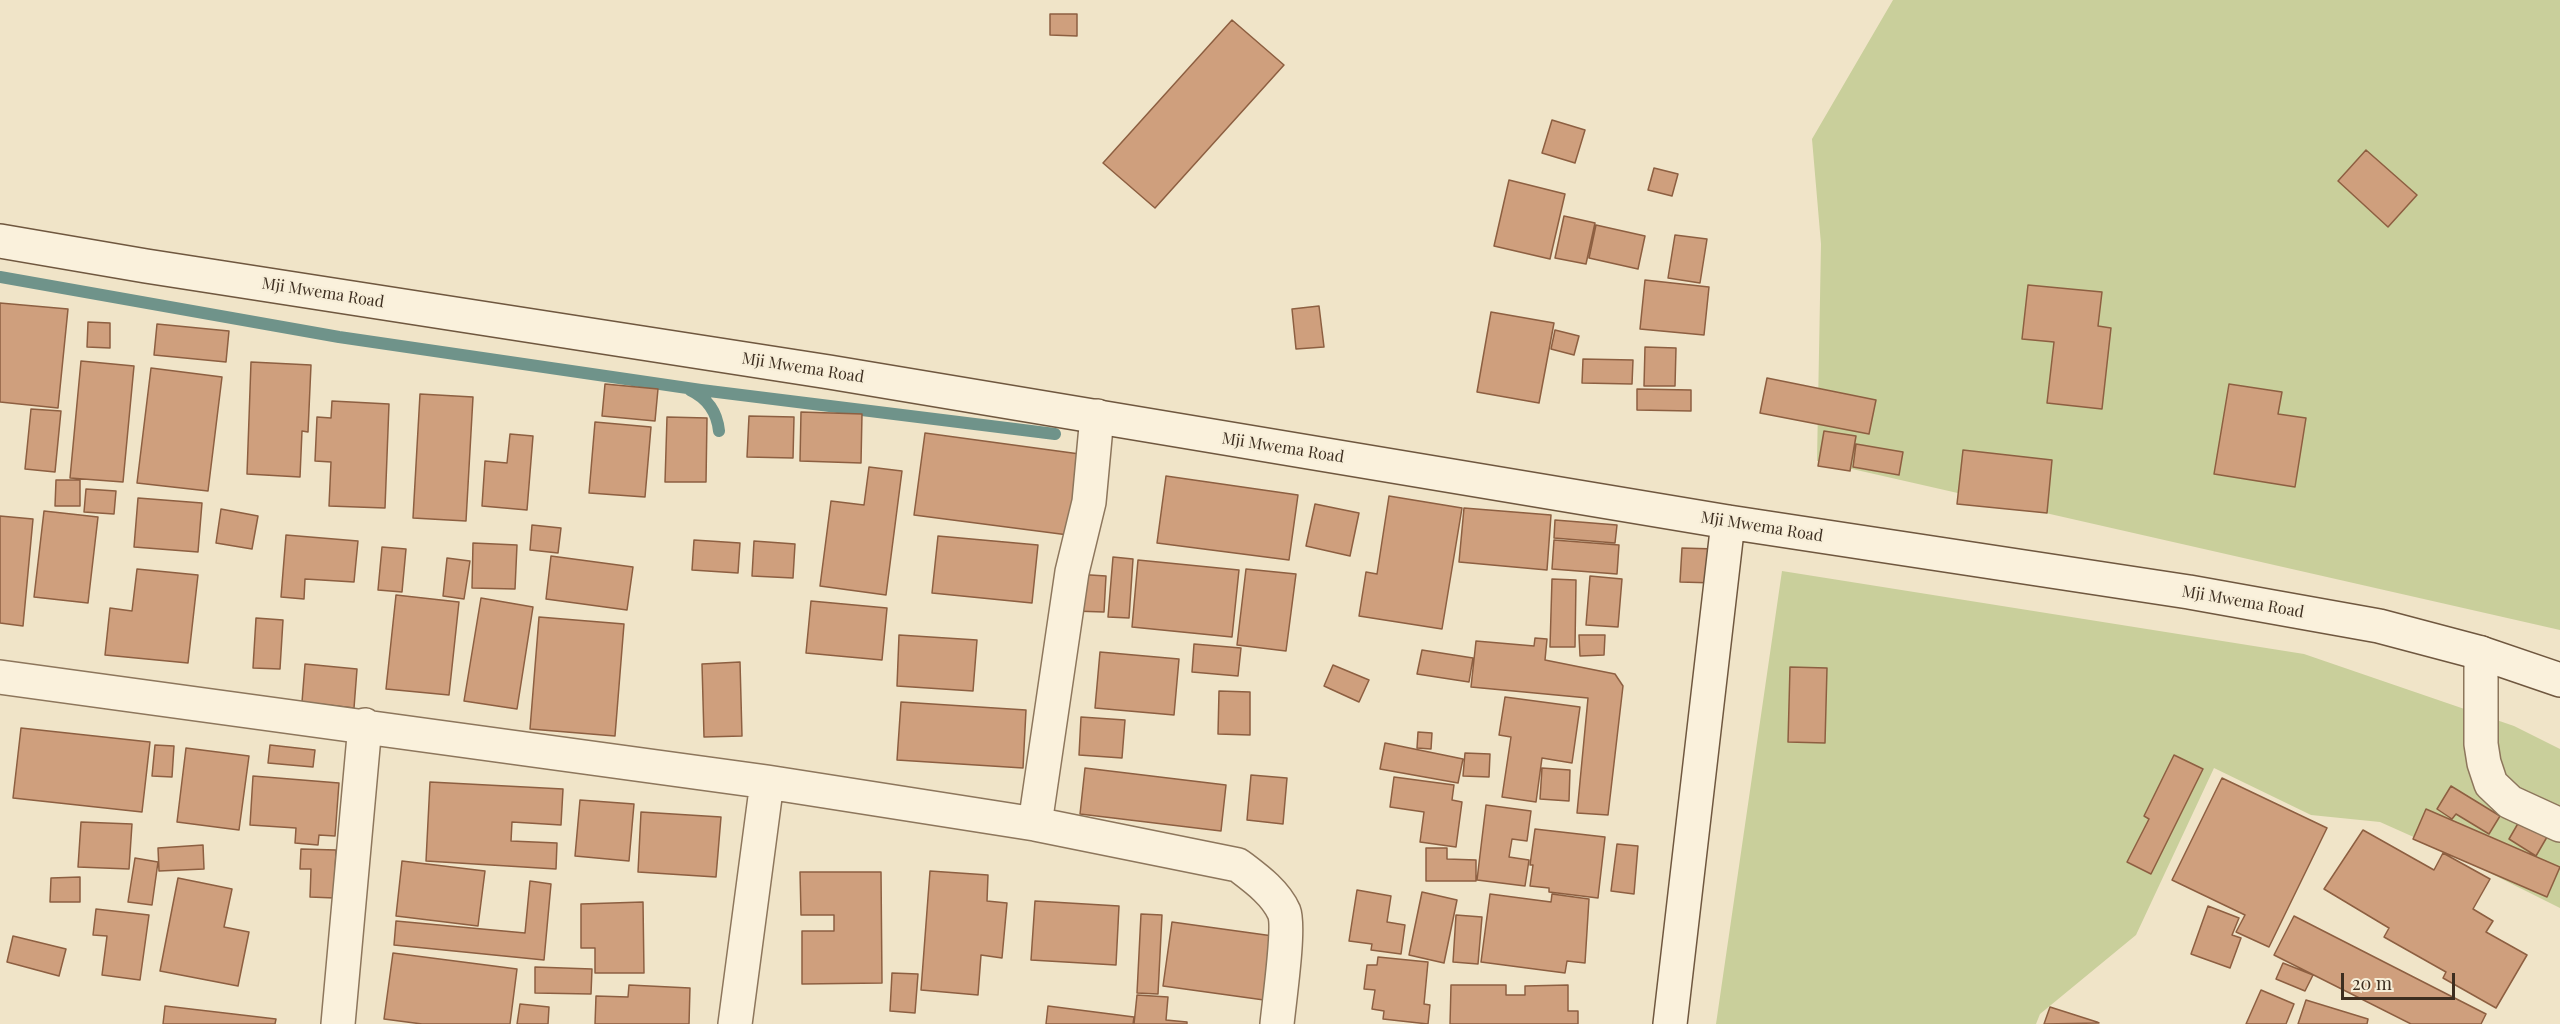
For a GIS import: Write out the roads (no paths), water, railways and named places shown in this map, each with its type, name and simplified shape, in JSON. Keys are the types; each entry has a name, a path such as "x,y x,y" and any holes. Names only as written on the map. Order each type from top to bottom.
{"street":[{"name":"Mji Mwema Road","path":"0,241 1097,416 1728,522 2189,592 2379,626 2481,653 2560,680"},
{"path":"1035,824 1072,572 1089,502 1097,416"},
{"path":"1670,1024 1728,522"},
{"path":"2481,653 2481,744 2491,784 2510,802 2560,825"},
{"path":"0,676 767,782 1035,824 1239,865 1265,885 1285,913 1285,950 1277,1024"},
{"path":"338,1024 365,725"},
{"path":"735,1024 767,782"}],"waterway":[{"path":"0,277 339,337 701,390 1055,434"},
{"path":"690,390 710,406 719,431"}]}
